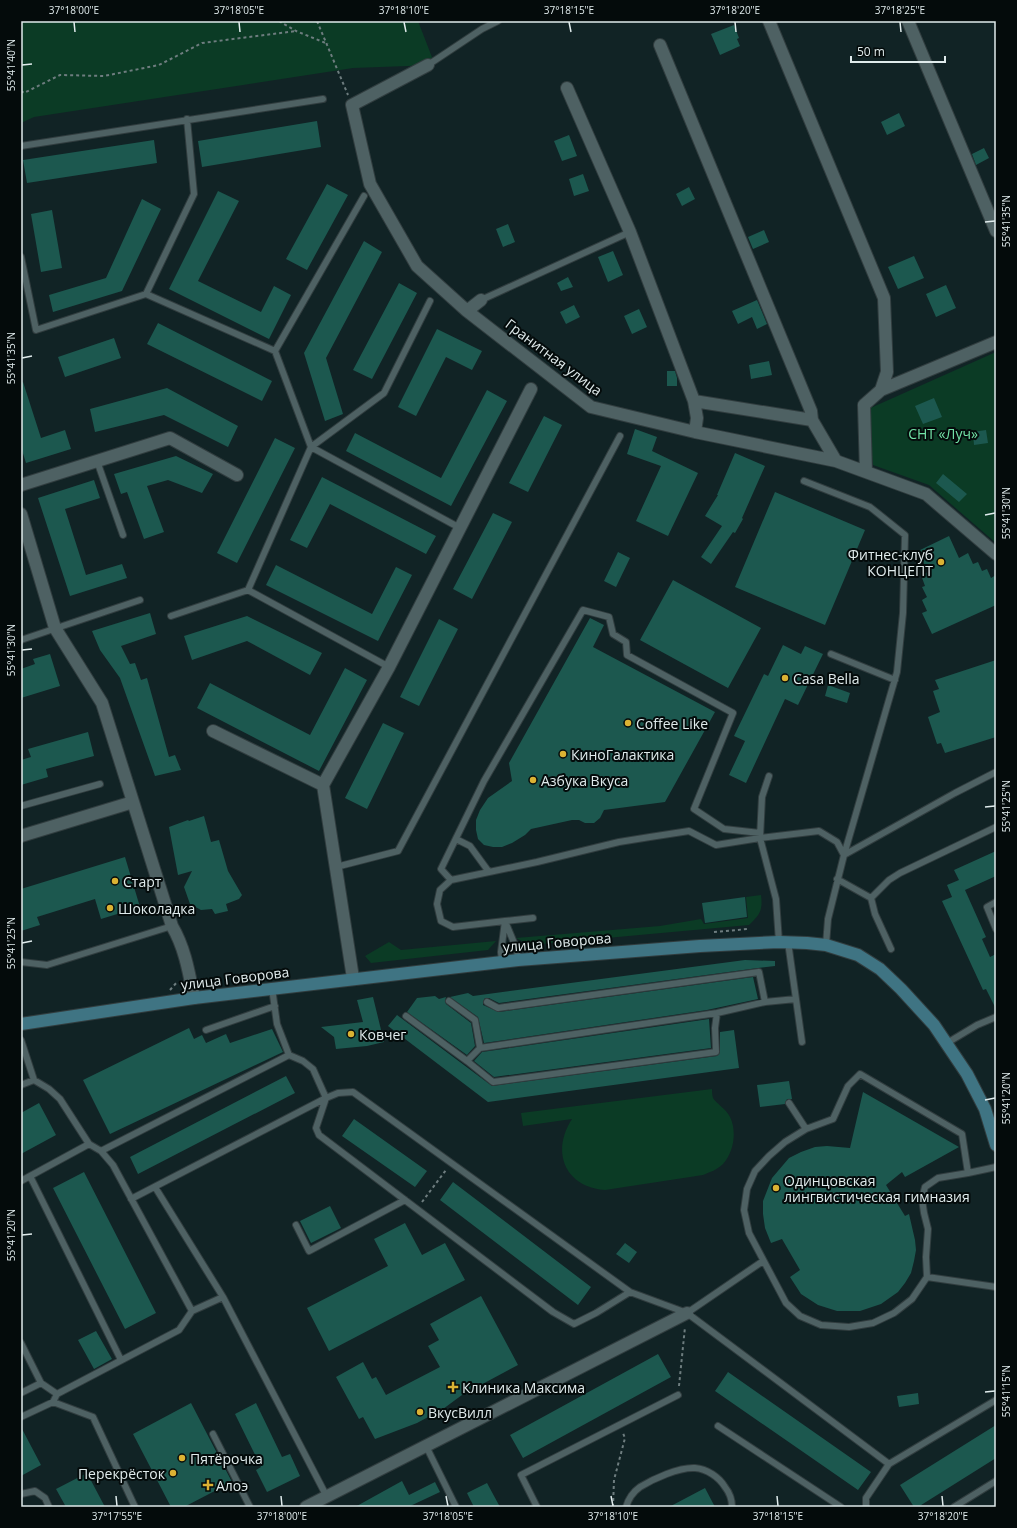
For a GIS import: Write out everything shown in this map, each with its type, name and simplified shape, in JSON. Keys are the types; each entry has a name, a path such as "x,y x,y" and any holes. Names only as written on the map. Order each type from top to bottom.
{"main road":[{"name":"улица Говорова","path":"21,1024 194,998 353,978 518,960 700,946 783,942 826,945 858,955 880,969 901,989 934,1025 947,1042 967,1074 985,1109 996,1145"}],"street":[{"path":"769,21 884,298 887,372 881,390"},
{"path":"908,21 996,231"},
{"path":"660,45 811,410 812,420 836,461"},
{"path":"352,106 428,65"},
{"path":"567,88 630,232 694,401 696,418 695,432"},
{"name":"Гранитная улица","path":"352,106 370,184 417,266 467,311 591,407 695,432 836,461 926,494 996,554"},
{"path":"467,311 481,300"},
{"path":"866,472 864,405 881,390 996,342"},
{"path":"353,978 323,785 389,667 531,389"},
{"path":"694,401 812,420"},
{"path":"21,485 170,438 237,475"},
{"path":"21,514 55,628 102,704 172,926 179,937 186,956 194,998"},
{"path":"213,731 323,785"},
{"path":"21,836 133,802"},
{"path":"306,1507 687,1313"}],"lane":[{"path":"428,65 482,29 498,21"},
{"path":"21,146 323,99"},
{"path":"146,294 194,194 187,119"},
{"path":"275,351 364,196"},
{"path":"481,300 630,232"},
{"path":"21,257 36,330 146,294 275,351 311,447 460,528"},
{"path":"248,590 311,447 384,393 430,301"},
{"path":"336,867 398,851 620,436"},
{"path":"97,461 124,535"},
{"path":"804,481 870,507 905,535 903,613 897,672 837,879 828,919 826,945"},
{"path":"171,616 248,590 389,667"},
{"path":"21,640 140,600"},
{"path":"451,880 440,869 484,781 583,610 608,616 613,634 626,642 627,655 733,713 694,809 724,829 760,835"},
{"path":"831,654 895,680"},
{"path":"844,855 955,793 996,772"},
{"path":"769,776 762,797 760,835 776,899 783,942 796,999 802,1042"},
{"path":"21,806 100,784"},
{"path":"871,898 889,880 900,873 996,827"},
{"path":"533,918 454,927 441,921 436,904 440,890 451,880 537,862 619,842 689,831 716,845 760,835 819,831 837,842 844,855"},
{"path":"456,839 470,846 489,872"},
{"path":"837,879 871,898 875,914 891,949"},
{"path":"996,902 986,907 996,929"},
{"path":"505,921 517,950 518,960"},
{"path":"502,962 501,952 505,921"},
{"path":"21,962 47,965 172,926"},
{"path":"487,1002 498,1008 759,972 765,1002"},
{"path":"272,988 277,1024 289,1055 303,1061 313,1070 326,1098 316,1128 320,1135 553,1312 574,1324 596,1313 630,1292"},
{"path":"467,1061 480,1048 717,1013 765,1002 796,999"},
{"path":"449,1001 475,1020 480,1048"},
{"path":"206,1030 274,1006"},
{"path":"406,1016 467,1061 492,1082 716,1052 715,1028 717,1013"},
{"path":"947,1042 977,1025 996,1017"},
{"path":"21,1040 34,1080 49,1089 60,1099 89,1144 101,1151 113,1165 192,1311"},
{"path":"101,1151 289,1055"},
{"path":"968,1173 962,1134 860,1074 848,1086 833,1119 806,1129 785,1142 755,1171 747,1189 744,1210 748,1233 786,1303 800,1316 821,1325 849,1327 874,1323 894,1313 912,1298 927,1277 926,1257 928,1229 922,1199 925,1186 938,1178 968,1173 996,1167"},
{"path":"21,1085 34,1080"},
{"path":"131,1200 326,1098 338,1093 353,1092 630,1292 687,1313 889,1464"},
{"path":"789,1103 806,1129"},
{"path":"21,1181 89,1144"},
{"path":"30,1176 121,1360"},
{"path":"155,1187 223,1297 327,1497"},
{"path":"296,1225 309,1250 405,1200"},
{"path":"687,1313 763,1261"},
{"path":"927,1277 996,1287"},
{"path":"21,1418 53,1402 57,1394 179,1330 192,1311 223,1297"},
{"path":"21,1343 41,1382 57,1394"},
{"path":"21,1393 41,1382"},
{"path":"537,1507 521,1475 678,1395"},
{"path":"866,1507 866,1498 889,1464 996,1400"},
{"path":"53,1402 93,1417 135,1507"},
{"path":"718,1426 840,1507"},
{"path":"213,1434 250,1507"},
{"path":"426,1446 456,1507"},
{"path":"626,1507 628,1500 639,1488 677,1470 695,1468 720,1479 728,1491 732,1507"},
{"path":"954,1507 996,1481"},
{"path":"21,1494 35,1491 45,1498 49,1507"}],"path":[{"path":"279,21 296,31 328,44"},
{"path":"317,21 328,44 352,106"},
{"path":"21,92 60,75 104,76 159,65 202,43 296,31"},
{"path":"168,991 178,982 179,975"},
{"path":"417,1209 451,1163"},
{"path":"678,1395 687,1313"},
{"path":"613,1507 614,1480 625,1438 619,1425"}],"green space":[{"path":"21,21 418,21 435,65 353,68 34,117 21,123"},
{"name":"СНТ «Луч»","path":"996,352 996,543 929,485 873,465 866,410"},
{"path":"761,895 762,905 760,912 749,925 530,945 516,938 660,926 701,919 704,924 748,918 746,897"},
{"path":"496,941 488,950 371,963 365,956 389,942 401,950"},
{"path":"712,1089 713,1098 730,1117 734,1135 732,1148 727,1159 716,1169 703,1175 605,1190 591,1187 580,1182 571,1175 565,1165 562,1155 566,1131 572,1119 523,1126 521,1113"}],"building":[{"path":"734,25 739,38 737,39 740,46 720,55 711,34"},
{"path":"899,113 905,126 887,135 881,122"},
{"path":"317,121 321,147 202,167 198,141"},
{"path":"569,135 577,156 562,161 554,141"},
{"path":"154,140 157,163 27,183 23,160"},
{"path":"984,148 989,158 976,165 972,154"},
{"path":"583,174 589,191 574,196 569,179"},
{"path":"327,184 348,195 307,270 286,259"},
{"path":"689,187 695,199 682,206 676,194"},
{"path":"218,191 239,201 198,281 261,312 274,286 291,295 269,339 169,289"},
{"path":"142,199 161,209 122,291 53,312 49,295 106,278"},
{"path":"52,210 62,268 41,272 31,214"},
{"path":"508,224 515,242 503,247 496,229"},
{"path":"764,230 769,242 753,249 748,237"},
{"path":"364,241 382,252 326,358 343,414 325,421 304,353"},
{"path":"613,251 623,275 608,282 598,257"},
{"path":"914,256 924,278 898,289 888,267"},
{"path":"568,277 573,287 561,291 557,283"},
{"path":"399,283 417,293 372,379 353,370"},
{"path":"946,285 956,308 936,317 926,294"},
{"path":"757,300 767,324 757,329 752,317 738,324 732,311"},
{"path":"574,305 580,317 566,324 560,312"},
{"path":"639,309 647,327 632,334 624,316"},
{"path":"158,323 272,381 262,401 147,344"},
{"path":"437,329 482,351 472,370 446,357 416,416 398,407"},
{"path":"114,338 121,358 65,377 58,357"},
{"path":"769,361 772,375 751,379 749,365"},
{"path":"667,371 675,371 677,386 667,386"},
{"path":"23,382 41,438 65,430 71,449 26,463 21,447 21,383"},
{"path":"167,388 238,426 228,447 164,415 95,432 90,409"},
{"path":"487,390 507,401 451,506 346,451 355,433 441,478"},
{"path":"934,398 942,417 923,424 915,406"},
{"path":"544,416 562,425 528,492 509,483"},
{"path":"635,429 657,437 652,451 698,473 668,536 636,521 661,466 627,454"},
{"path":"986,430 988,443 974,445 973,432"},
{"path":"275,438 295,448 237,563 217,553"},
{"path":"735,453 765,466 742,518 743,519 735,533 733,532 711,564 701,557 722,526 705,516 718,495"},
{"path":"176,456 213,474 202,493 168,480 147,486 164,532 144,539 127,492 121,494 114,474"},
{"path":"943,474 967,494 959,502 936,483"},
{"path":"322,477 436,536 426,554 330,504 307,548 290,540"},
{"path":"94,480 100,498 65,509 86,575 122,564 127,578 70,596 38,498"},
{"path":"775,492 865,530 825,625 735,587"},
{"path":"493,513 512,522 472,599 453,589"},
{"path":"949,536 959,558 968,553 973,564 978,562 982,571 987,569 991,578 996,575 996,605 932,634 922,613 927,611 922,600 927,597 922,587 925,586 921,575 928,572 918,551"},
{"path":"618,552 630,558 616,587 604,581"},
{"path":"276,565 372,614 396,567 412,575 378,641 266,585"},
{"path":"673,580 761,628 728,688 640,640"},
{"path":"150,613 156,634 121,646 130,664 135,663 141,680 147,678 169,757 175,755 181,770 155,776 120,678 100,650 92,631"},
{"path":"247,616 322,653 310,675 247,641 192,660 184,636"},
{"path":"590,618 604,625 593,647 715,712 665,802 604,810 600,818 594,823 585,823 579,820 572,820 531,829 525,835 502,847 484,845 478,839 476,830 476,820 480,810 488,798 512,781 509,763"},
{"path":"439,619 458,629 419,706 400,697"},
{"path":"783,645 801,654 805,646 823,654 798,705 785,699 746,783 729,775 745,741 734,736 764,674 768,676"},
{"path":"50,654 60,686 21,698 21,669 35,664 33,659"},
{"path":"996,660 996,737 945,753 941,743 937,744 928,717 940,712 933,691 939,689 935,680"},
{"path":"345,668 367,680 319,771 197,708 210,683 310,735"},
{"path":"828,685 850,693 847,703 825,696"},
{"path":"383,723 404,733 367,809 345,798"},
{"path":"88,732 94,756 46,769 48,777 21,785 21,760 31,757 28,749"},
{"path":"204,816 211,842 219,840 228,871 242,895 239,899 226,904 228,911 215,914 212,909 201,910 190,904 184,887 192,871 178,875 169,827"},
{"path":"996,851 996,876 965,890 986,937 982,939 990,957 996,954 996,1009 986,989 983,990 942,901 952,897 947,885 959,880 954,870"},
{"path":"125,857 140,907 101,919 95,899 37,917 40,925 21,931 21,889"},
{"path":"745,897 747,917 705,923 702,903"},
{"path":"745,960 775,961 775,966 499,1003 489,998 485,998 483,1005 499,1012 753,977 758,999 707,1010 484,1043 478,1017 450,997 468,993 473,996"},
{"path":"435,996 439,999 446,997 446,1004 471,1023 475,1046 467,1055 407,1012 417,998"},
{"path":"373,997 384,1042 367,1046 336,1049 334,1037 321,1027 363,1022 357,1000"},
{"path":"397,1015 492,1086 717,1056 720,1052 720,1032 734,1030 739,1068 488,1102 388,1026"},
{"path":"709,1019 711,1048 494,1077 474,1061 482,1052"},
{"path":"189,1028 194,1039 202,1035 206,1043 226,1034 230,1043 272,1029 283,1052 110,1134 83,1080"},
{"path":"286,1076 295,1093 138,1174 130,1157"},
{"path":"789,1081 792,1099 787,1099 785,1104 760,1107 757,1085"},
{"path":"863,1092 959,1147 905,1177 902,1172 886,1185 905,1216 909,1214 915,1240 916,1250 914,1261 911,1273 905,1283 898,1292 881,1304 860,1311 837,1311 818,1305 801,1294 790,1277 800,1270 782,1239 771,1243 765,1228 763,1201 772,1178 789,1158 815,1147 827,1146 850,1148"},
{"path":"39,1103 56,1135 21,1154 21,1113"},
{"path":"354,1119 427,1171 415,1187 342,1136"},
{"path":"84,1172 156,1313 125,1329 53,1188"},
{"path":"453,1182 591,1287 578,1305 440,1200"},
{"path":"330,1206 341,1228 311,1243 300,1221"},
{"path":"405,1223 422,1255 445,1243 465,1280 329,1351 307,1308 388,1266 374,1239"},
{"path":"625,1243 637,1252 629,1263 616,1254"},
{"path":"481,1296 518,1365 462,1395 443,1409 417,1423 375,1439 363,1417 359,1419 336,1377 363,1362 372,1379 376,1377 386,1395 440,1367 428,1346 439,1340 430,1324"},
{"path":"96,1331 112,1359 94,1369 78,1340"},
{"path":"658,1354 671,1377 523,1458 510,1435"},
{"path":"728,1372 871,1472 858,1490 715,1391"},
{"path":"918,1393 919,1404 899,1407 897,1396"},
{"name":"Пятёрочка","path":"191,1403 232,1482 184,1507 171,1507 133,1434"},
{"path":"256,1403 282,1457 290,1454 300,1476 267,1492 256,1470 261,1467 235,1414"},
{"path":"996,1425 996,1458 918,1507 914,1507 900,1485"},
{"path":"21,1427 41,1465 21,1476"},
{"path":"87,1473 105,1507 66,1507 56,1489"},
{"path":"402,1481 409,1495 435,1482 440,1492 408,1507 355,1507"},
{"path":"487,1483 500,1507 474,1507 467,1493"},
{"path":"705,1488 715,1507 669,1507"}],"place":[{"name":"Фитнес-клуб КОНЦЕПТ","path":"941,562"},
{"name":"Casa Bella","path":"785,678"},
{"name":"Coffee Like","path":"628,723"},
{"name":"КиноГалактика","path":"563,754"},
{"name":"Азбука Вкуса","path":"533,780"},
{"name":"Старт","path":"115,881"},
{"name":"Шоколадка","path":"110,908"},
{"name":"Ковчег","path":"351,1034"},
{"name":"Одинцовская лингвистическая гимназия","path":"776,1188"},
{"name":"Клиника Максима","path":"453,1387"},
{"name":"ВкусВилл","path":"420,1412"},
{"name":"Пятёрочка","path":"182,1458"},
{"name":"Перекрёсток","path":"173,1473"},
{"name":"Алоэ","path":"208,1485"}]}
